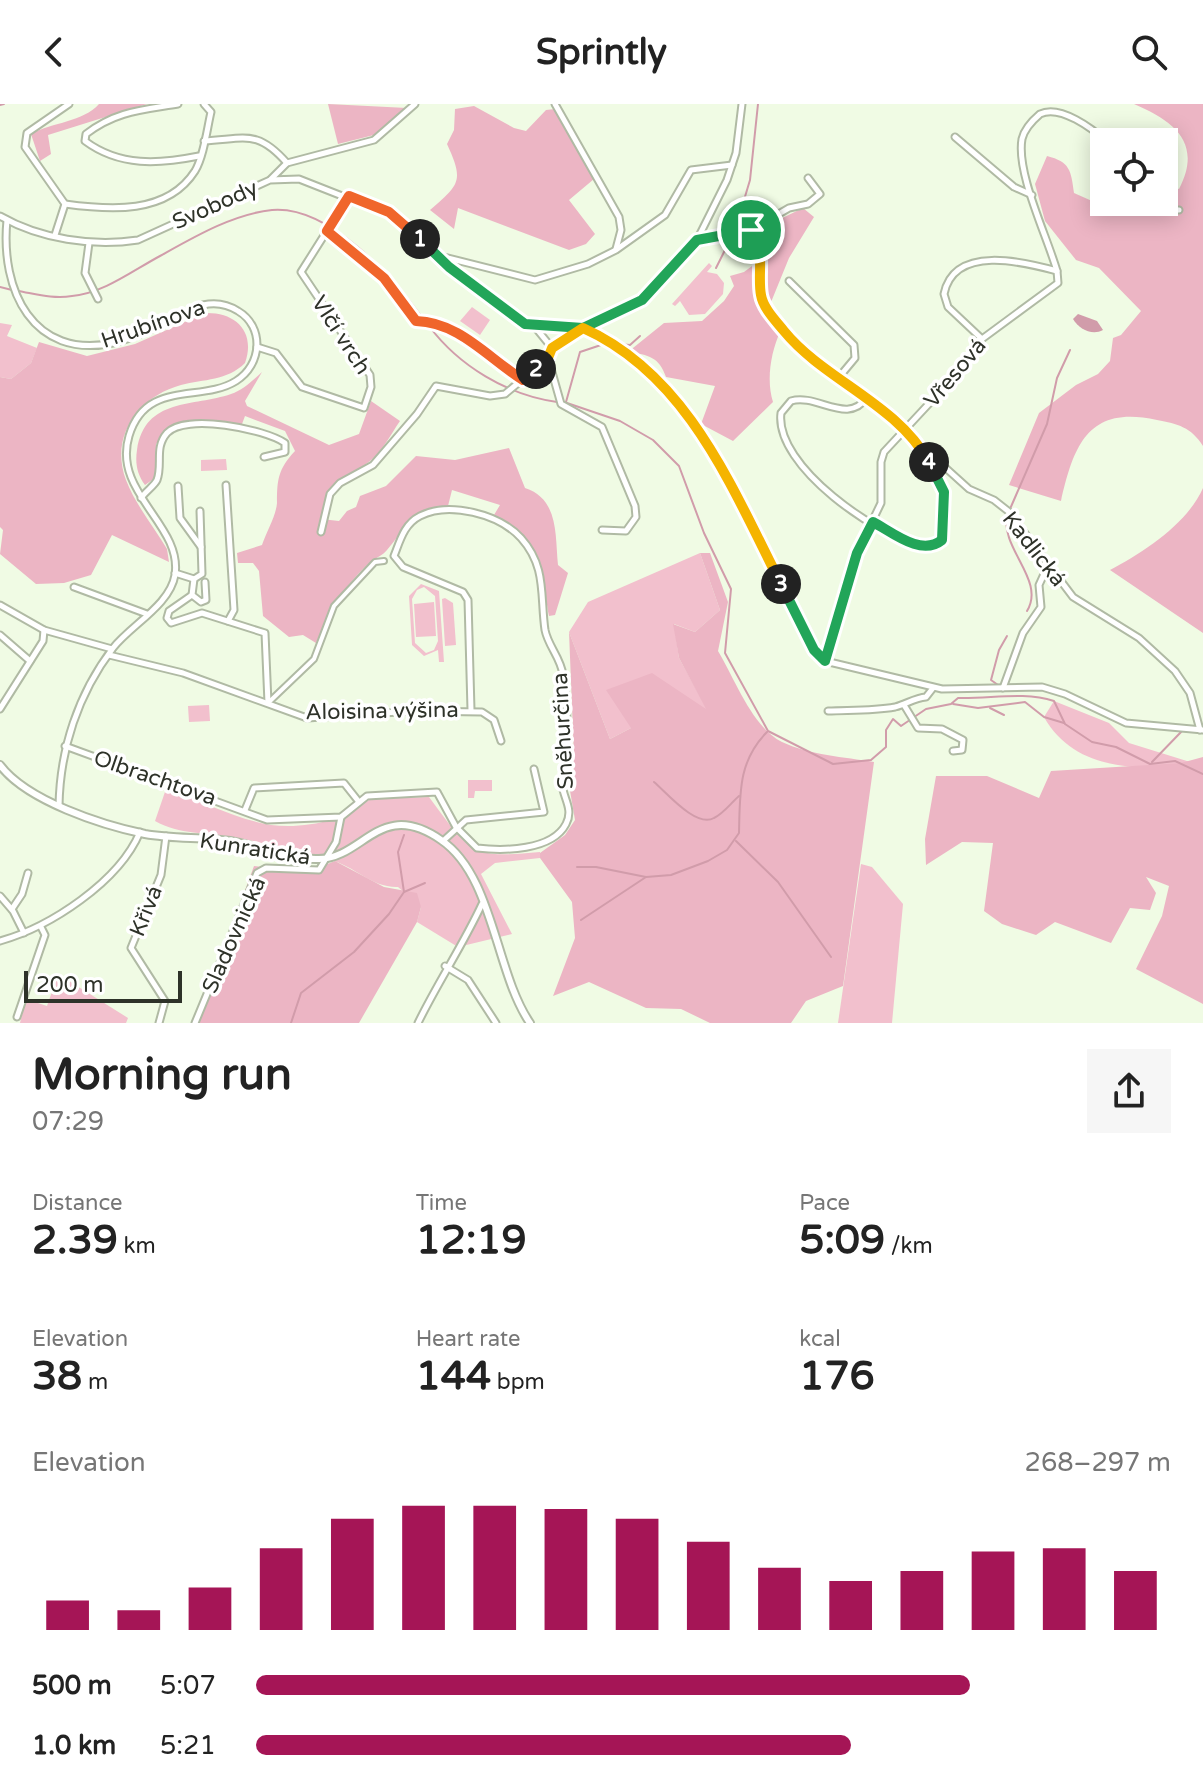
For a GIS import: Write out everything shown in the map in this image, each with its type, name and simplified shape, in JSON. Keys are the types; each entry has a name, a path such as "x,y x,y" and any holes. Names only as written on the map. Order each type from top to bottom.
{"street":[{"path":"65,204 25,147 27,133 69,104"},
{"path":"178,104 131,109 113,116 86,134 85,141 123,160 137,162 169,162 199,156"},
{"path":"65,204 130,208 174,194 196,170 211,112 204,104"},
{"path":"270,180 287,163 374,140 415,104"},
{"path":"555,104 619,217 621,230 616,250"},
{"path":"321,532 330,494 340,483 373,465 417,414 436,386 501,396 548,358 552,348 583,328 642,300 697,240 733,164 742,104"},
{"path":"982,339 948,307 944,294 949,280 972,263 989,259 1057,271 1032,195 1022,139 1042,111 1055,108 1078,116 1091,128"},
{"path":"955,137 1014,187 1032,195"},
{"path":"204,141 256,139 269,143 287,163"},
{"path":"435,254 535,280 588,264 616,250 665,215 691,170 733,164"},
{"path":"697,240 751,230 789,208 808,204 819,196 819,191 808,178"},
{"name":"Svobody","path":"0,216 89,243 138,240 270,180 299,179 349,196 398,218 435,254 519,320 535,326 583,328"},
{"name":"Vlčí vrch","path":"257,347 273,350 302,387 364,408 371,387 370,375 301,272 349,196"},
{"path":"55,235 65,204"},
{"name":"Hrubínova","path":"7,220 2,251 12,296 27,317 47,333 90,345 127,338 203,305 223,304 248,318 255,332 257,347"},
{"path":"327,230 384,278 416,321 430,321 463,334 523,380"},
{"name":"Kadlická","path":"751,230 759,251 764,304 805,353 867,397 969,489 994,500 1008,511 1049,562 1061,585 1079,603 1139,638 1175,671 1190,693 1201,730"},
{"path":"89,243 85,273 97,297"},
{"name":"Vřesová","path":"825,661 857,553 881,503 881,462 884,452 982,339 1058,283 1057,271"},
{"path":"789,281 854,345 855,358 840,376"},
{"name":"Svobody","path":"535,326 552,348"},
{"path":"583,328 662,383 710,444 814,650 825,661 933,688 1042,687 1065,694 1126,723 1201,730"},
{"path":"59,806 65,746 86,693 111,652 170,588 175,573 172,549 141,498 128,462 130,434 151,405 168,396 235,382 253,364 257,347"},
{"path":"548,358 561,404 602,427 635,506 633,527 626,531 602,530"},
{"path":"867,397 850,411 796,399 784,407 780,420 786,441 813,477 850,509 916,545 932,546 942,540 944,492 919,444"},
{"path":"141,498 157,482 159,447 168,432 177,426 237,425 274,435 285,443 285,452 264,457"},
{"path":"226,485 234,610 228,621"},
{"path":"178,486 180,518 201,548"},
{"name":"Sněhurčina","path":"456,827 471,844 482,849 541,845 561,831 570,810 562,784 567,721 562,666 545,631 544,581 521,538 481,515 460,510 436,511 419,516 403,531 394,556 403,567 463,592 468,600 471,710"},
{"path":"175,573 194,579 202,574 200,511"},
{"path":"268,703 314,659 334,606 375,562 384,561"},
{"path":"1003,688 1023,633 1041,607 1039,585 1049,562"},
{"path":"194,579 192,595 196,600 206,600 205,582"},
{"path":"74,587 147,614"},
{"path":"192,595 169,611 171,623 202,613 265,633 268,703"},
{"name":"Aloisina výšina","path":"0,605 44,630 172,669 307,718 471,710 494,720 501,741"},
{"path":"1,706 43,641 44,630"},
{"path":"0,635 30,661"},
{"path":"828,711 876,710 904,705 926,697 933,688"},
{"path":"904,705 918,728 942,729 963,740 962,750 953,751"},
{"name":"Olbrachtova","path":"65,746 267,820 341,817"},
{"name":"Kunratická","path":"0,765 24,790 59,806 140,832 229,841 298,857 329,858 369,834 395,826 417,828 443,841 468,871 515,995 530,1023"},
{"path":"443,841 456,827 471,819 544,812 534,769"},
{"name":"Olbrachtova","path":"245,810 254,788 344,783 359,802"},
{"path":"329,858 341,817 367,796 437,792 456,827"},
{"path":"0,941 41,927 70,908 118,865 133,848 140,832"},
{"name":"Křivá","path":"159,1023 165,1001 131,948 161,875 166,836"},
{"name":"Sladovnická","path":"195,1023 257,873 266,868 319,870 329,858"},
{"path":"12,909 22,894 28,873"},
{"path":"0,896 12,909 24,933"},
{"path":"418,1023 445,966 462,947 482,904"},
{"path":"17,1017 45,935 41,927"},
{"path":"445,966 468,980 496,1023"}],"shaded area":[{"path":"99,104 147,104 48,135 51,154 40,161 31,134 85,115"},
{"path":"328,104 407,108 374,135 338,144"},
{"path":"1134,104 1203,104 1203,446 1189,430 1178,425 1134,417 1115,418 1100,424 1079,446 1061,501 1009,485 1039,413 1076,385 1098,374 1110,361 1113,338 1121,335 1141,311 1099,268 1076,260 1045,221 1035,184 1047,156 1068,168 1074,193 1090,200 1090,216 1178,216 1178,189 1186,173 1188,159 1186,146 1178,128"},
{"path":"474,106 514,128 526,131 546,110 555,109 594,179 569,200 595,234 586,244 569,250 458,208 454,229 430,210 448,194 456,181 456,166 447,144 454,130 455,109"},
{"path":"803,208 814,217 789,258 767,312 780,332 770,366 773,402 733,441 701,424 715,386 666,377 652,358 628,352 664,323 702,321 724,301 734,286 730,276 744,272 772,251 774,222"},
{"path":"709,263 712,266 707,272 717,274 724,283 723,294 705,314 689,315 680,301 675,306 672,304"},
{"path":"472,307 490,320 480,335 460,321"},
{"path":"205,313 226,316 241,326 248,342 245,363 231,373 181,385 153,398 132,420 122,448 126,480 167,549 169,562 112,535 91,575 64,583 36,584 0,554 3,530 0,527 0,377 11,379 31,363 39,342 87,356 135,344"},
{"path":"1078,314 1097,321 1103,330 1090,332 1082,328 1073,319"},
{"path":"0,323 12,325 7,336 37,348 31,363 11,379 0,377"},
{"path":"262,372 245,401 247,406 329,445 359,434 371,401 400,421 374,457 331,489 321,519 339,521 347,511 356,507 360,496 386,486 416,456 455,460 509,448 525,488 536,493 550,509 558,565 568,573 555,615 549,616 538,556 523,536 494,515 500,505 452,490 448,506 425,510 411,519 385,552 354,579 333,609 316,643 303,635 289,637 263,616 259,571 253,563 238,563 237,553 262,545 273,519 280,475 295,451 285,431 245,416 242,424 178,423 156,444 155,478 145,485 138,473 136,459 142,433 161,412 235,392"},
{"path":"226,459 227,470 201,471 201,460"},
{"path":"1203,488 1203,633 1110,570 1137,555 1176,525"},
{"path":"700,553 720,610 695,632 674,624 679,658 708,711 631,728 610,739 569,632 588,602"},
{"path":"700,553 710,553 728,602 718,651 762,725 782,742 804,750 874,762 843,986 806,1001 791,1023 710,1023 681,1009 646,1008 589,982 553,996 575,938 572,902 540,858 540,853 565,835 575,820 568,779 574,757 569,632 610,739 631,728 606,690 652,673 706,709 679,658 673,624 695,632 720,610"},
{"path":"421,584 439,591 444,662 439,662 438,650 424,656 412,645 409,596","holes":["424,587 435,596 438,641 434,650 426,653 415,643 412,599 417,590"]},
{"path":"442,599 453,603 456,645 445,646"},
{"path":"434,602 436,636 416,637 414,604"},
{"path":"1054,701 1109,723 1129,743 1203,766 1136,767 1094,759 1075,750 1058,736 1044,717"},
{"path":"209,705 210,721 189,722 188,706"},
{"path":"1203,757 1203,1004 1136,969 1162,916 1169,886 1146,877 1156,893 1150,910 1130,908 1111,943 1055,922 1036,935 1002,924 984,911 993,843 962,842 926,865 925,839 936,776 987,776 1039,798 1051,771 1181,763"},
{"path":"468,780 492,780 492,791 475,791 474,798 468,798"},
{"path":"166,789 246,819 284,826 337,818 370,799 429,797 454,830 474,848 499,854 540,852 540,858 495,863 481,874 512,934 458,947 417,922 421,907 398,887 380,884 330,860 245,839 164,826 155,821"},
{"path":"335,861 384,887 417,893 421,907 417,922 359,1023 196,1023 254,866 307,872"},
{"path":"861,864 872,867 903,904 892,1023 838,1023"},
{"path":"58,974 128,1018 126,1023 20,1023 26,999 47,1006"}],"waterway":[{"path":"0,105 4,104"},
{"path":"735,230 750,180 758,104"},
{"path":"18,291 58,297 95,291 214,227 272,210 294,212 316,219 338,232 378,266 425,321"},
{"path":"716,268 732,236"},
{"path":"0,287 12,290"},
{"path":"429,326 455,354 486,376 520,393 557,402"},
{"path":"618,344 630,345 640,336"},
{"path":"566,402 580,352 601,345"},
{"path":"1010,509 1047,424 1057,378 1070,350"},
{"path":"564,402 620,421 653,440 679,466 704,533 731,589 725,653 768,731 833,764 871,760 886,747 886,730 893,719 901,726 926,709 951,704 958,698 1031,696 1054,701 1065,724 1092,742 1116,747 1150,764 1175,761 1203,774"},
{"path":"1007,515 1010,540 1031,588 1027,611"},
{"path":"998,685 991,680 999,650 1007,636"},
{"path":"953,704 978,708 1025,702 1044,717 1064,723"},
{"path":"990,708 1004,715"},
{"path":"1152,762 1182,731"},
{"path":"581,920 646,877 671,875 727,850 739,833 742,779 746,766 767,732"},
{"path":"654,782 691,814 707,820 721,814 739,796"},
{"path":"291,1023 301,993 354,952 389,914 404,892 398,852 404,835"},
{"path":"736,841 778,882 831,957"},
{"path":"577,867 596,867 646,877"},
{"path":"404,892 425,883"}],"route":[{"path":"751,230 697,240 642,300 583,328 525,324 438,257 398,218 349,196 327,231 384,278 410,317 463,334 494,361 523,380 548,358 552,348 583,328 599,336 662,383 710,444 814,650 825,661 857,553 873,522 916,545 925,547 937,544 943,535 944,492 919,444 867,397 805,353 764,304 759,251 756,235 751,230"}]}
